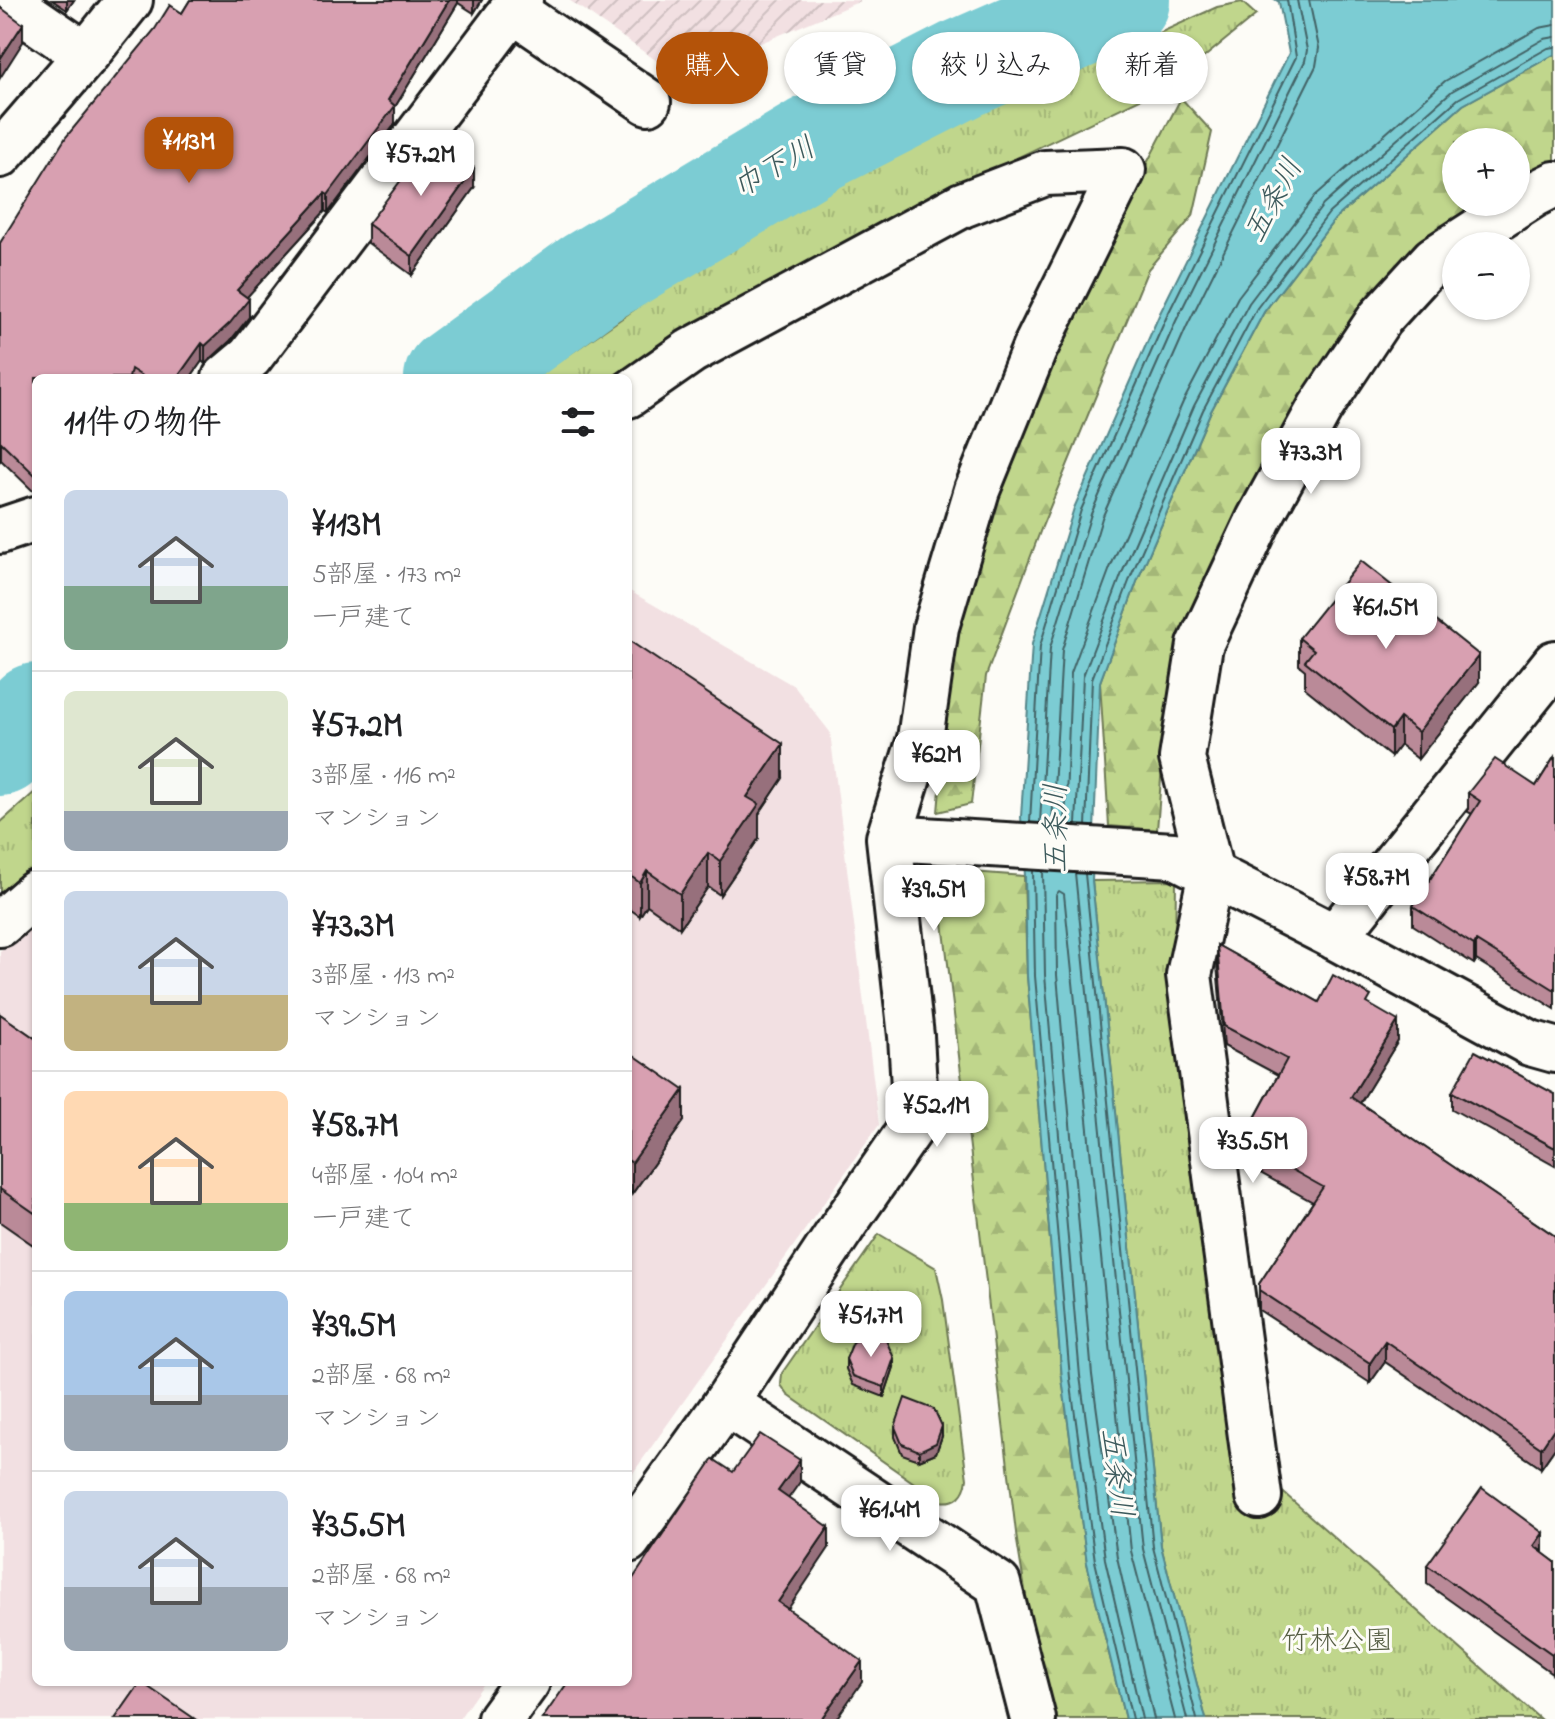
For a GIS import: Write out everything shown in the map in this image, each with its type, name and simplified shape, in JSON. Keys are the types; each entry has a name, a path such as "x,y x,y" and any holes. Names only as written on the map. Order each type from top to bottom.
{"street":[{"path":"6,0 86,55"},
{"path":"0,155 130,0"},
{"path":"230,374 250,357 516,5 648,102"},
{"path":"632,392 691,351 962,205 1045,173 1123,170 1034,350 977,490 936,627 920,739 889,838 911,1036 916,1121 726,1403 632,1534"},
{"path":"1259,1496 1189,975 1192,864 1182,758 1200,645 1259,519 1320,408 1380,318 1434,259 1555,184"},
{"path":"0,531 32,520"},
{"path":"1335,937 1555,663"},
{"path":"889,838 1192,864 1335,937 1530,1043 1555,1050"},
{"path":"0,924 32,896"},
{"path":"726,1403 998,1584 1033,1719"},
{"path":"500,1719 524,1686"}],"shaded area":[{"path":"569,0 863,0 768,40 768,32 656,32 656,60"},
{"path":"632,592 794,686 830,732 879,1125 632,1474"},
{"path":"32,923 32,1686 482,1686 459,1719 0,1719 0,951"}],"green space":[{"path":"1242,2 1256,15 1208,54 1208,32 1162,32 1217,7"},
{"path":"1555,54 1555,167 1530,180 1530,128 1442,128 1442,216 1463,216 1452,232 1442,232 1442,247 1192,621 1167,701 1157,830 1109,826 1100,682 1138,579 1210,413 1264,312 1335,219 1463,105"},
{"path":"1096,62 1096,104 1130,104 964,183 632,376 541,374 705,261 920,141 1002,104 1080,104 1080,69"},
{"path":"1178,104 1186,104 1212,132 1193,216 1148,269 1041,529 986,676 971,804 938,812 952,654 982,526 1099,255"},
{"path":"32,795 32,875 0,903 0,823"},
{"path":"945,870 1024,876 1027,976 1062,1378 1087,1563 1125,1719 1052,1719 1031,1627 1017,1541 940,897"},
{"name":"竹林公園","path":"1176,880 1175,958 1198,1195 1236,1498 1276,1486 1540,1719 1206,1719 1161,1546 1092,881"},
{"path":"879,1234 936,1268 967,1479 962,1494 955,1500 940,1501 788,1395 781,1385 782,1373"}],"water":[{"name":"五条川","path":"1276,0 1555,0 1555,54 1463,105 1335,219 1264,312 1210,413 1138,579 1100,682 1092,881 1161,1546 1206,1719 1125,1719 1087,1563 1062,1378 1027,976 1021,817 1032,644 1074,508 1160,313 1289,53 1279,2"}],"building":[{"path":"190,0 449,0 388,100 395,106 328,195 325,193 237,290 249,299 230,323 205,346 202,343 180,374 139,374 131,369 130,374 32,374 32,472 0,443 0,243 66,137 155,29 170,5 182,13"},
{"path":"0,7 23,24 0,59"},
{"path":"429,143 474,169 412,256 368,224"},
{"path":"1361,561 1479,655 1418,732 1400,718 1391,730 1305,661 1314,650 1299,638"},
{"path":"632,643 783,744 747,797 759,804 720,861 708,853 680,894 647,871 640,883 632,877"},
{"path":"1555,756 1555,990 1476,941 1474,945 1413,906 1480,801 1468,793 1495,759 1536,786"},
{"path":"1217,945 1319,1002 1333,975 1371,996 1367,1003 1398,1021 1351,1097 1555,1236 1555,1427 1541,1448 1385,1341 1370,1363 1259,1290 1259,1284 1323,1187 1242,1142 1287,1059 1224,1026"},
{"path":"0,1014 32,1036 32,1211 0,1189"},
{"path":"1475,1051 1555,1094 1555,1148 1452,1092"},
{"path":"632,1054 684,1090 632,1163"},
{"path":"881,1329 894,1358 884,1387 853,1376 846,1359 853,1342"},
{"path":"905,1398 934,1409 942,1426 936,1443 919,1451 902,1444 895,1427"},
{"path":"760,1434 800,1460 778,1491 829,1527 778,1602 862,1661 821,1719 542,1719 565,1686 632,1686 632,1580 713,1459 733,1472"},
{"path":"1482,1488 1543,1533 1534,1546 1555,1562 1555,1650 1552,1654 1427,1565"},
{"path":"138,1686 147,1686 195,1719 115,1719"}],"waterway":[{"name":"巾下川","path":"459,374 590,279 813,145 962,69 1120,0"},
{"name":"巾下川","path":"0,746 32,717"}]}
